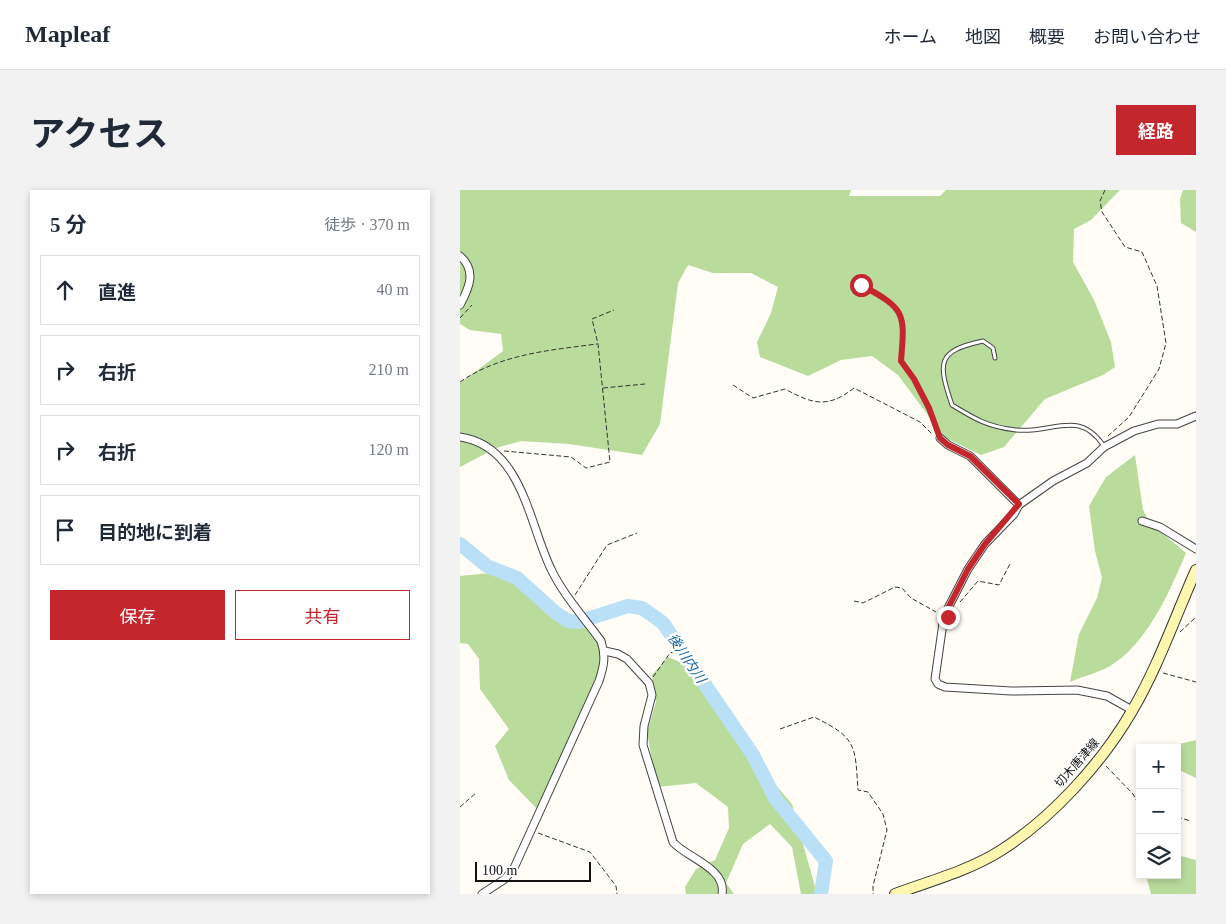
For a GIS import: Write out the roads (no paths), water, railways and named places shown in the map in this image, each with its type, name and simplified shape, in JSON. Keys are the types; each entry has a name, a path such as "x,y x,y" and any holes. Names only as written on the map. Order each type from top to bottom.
{"main road":[{"name":"切木唐津線","path":"895,894 969,867 999,851 1030,830 1065,796 1099,758 1132,710 1152,670 1196,570"}],"street":[{"path":"460,256 468,266 471,277 469,288 460,305"},
{"path":"1132,710 1107,696 1077,690 1010,691 945,687 938,684 935,679 944,616 968,569 985,544 1019,504 1053,481 1087,463 1104,447 1134,431 1158,424 1177,424 1196,416"},
{"path":"460,437 481,444 510,470 521,488 551,570 601,641 605,651 604,665 599,680 533,831 514,868 505,879 482,894"},
{"path":"940,438 948,445 970,456 1019,504"},
{"path":"1142,521 1160,526 1196,549"},
{"path":"605,651 618,654 627,659 649,683 652,695 644,726 643,746 670,832 678,848 705,863 718,878 722,894"}],"lane":[{"path":"995,358 993,348 983,340 958,346 947,356 941,373 952,405 983,424 1018,430 1081,425 1094,432 1104,447"}],"waterway":[{"name":"後川内川","path":"460,544 487,566 517,578 556,613 568,621 578,622 628,606 642,608 663,623 753,755 775,798 826,861 821,894"}]}
